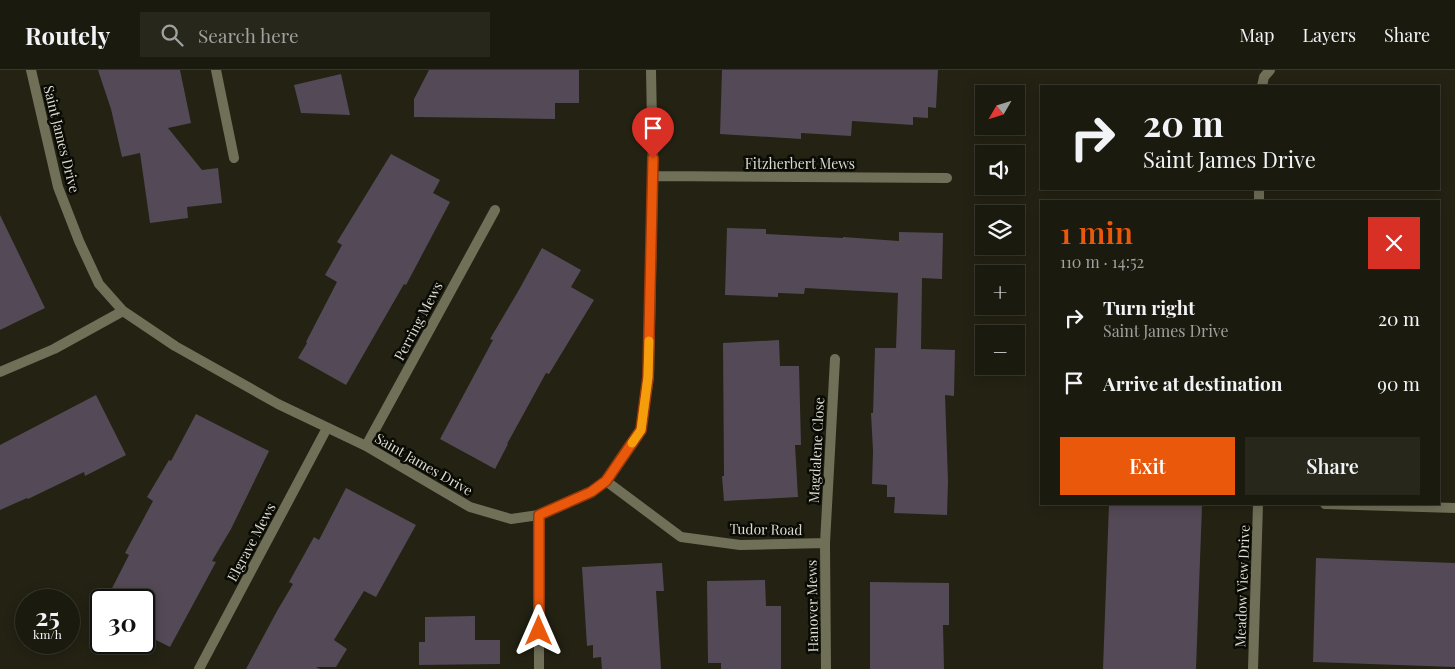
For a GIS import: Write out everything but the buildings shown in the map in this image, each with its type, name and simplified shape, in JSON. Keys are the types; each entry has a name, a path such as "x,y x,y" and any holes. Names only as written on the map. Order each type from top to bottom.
{"street":[{"name":"Saint James Drive","path":"31,70 58,188 79,241 100,284 123,311 175,346 278,404 366,446 470,507 511,519 539,515 591,492 606,481 641,430 648,377 653,176 651,70"},
{"path":"216,70 234,158"},
{"path":"1262,85 1264,77 1270,70"},
{"name":"Fitzherbert Mews","path":"653,176 947,178"},
{"name":"Perring Mews","path":"366,446 494,210"},
{"path":"0,372 54,349 123,311"},
{"name":"Magdalene Close","path":"825,543 835,358"},
{"name":"Elgrave Mews","path":"199,669 327,428"},
{"name":"Tudor Road","path":"606,481 681,537 740,545 825,543"},
{"name":"Meadow View Drive","path":"1254,669 1258,505"},
{"path":"1358,505 1455,508"},
{"path":"539,515 539,669"},
{"name":"Hanover Mews","path":"825,543 826,669"}],"slow traffic":[{"path":"632,443 641,430 648,377 649,341"}],"route":[{"path":"539,631 539,515 591,492 606,481 641,430 648,377 653,158"}]}
